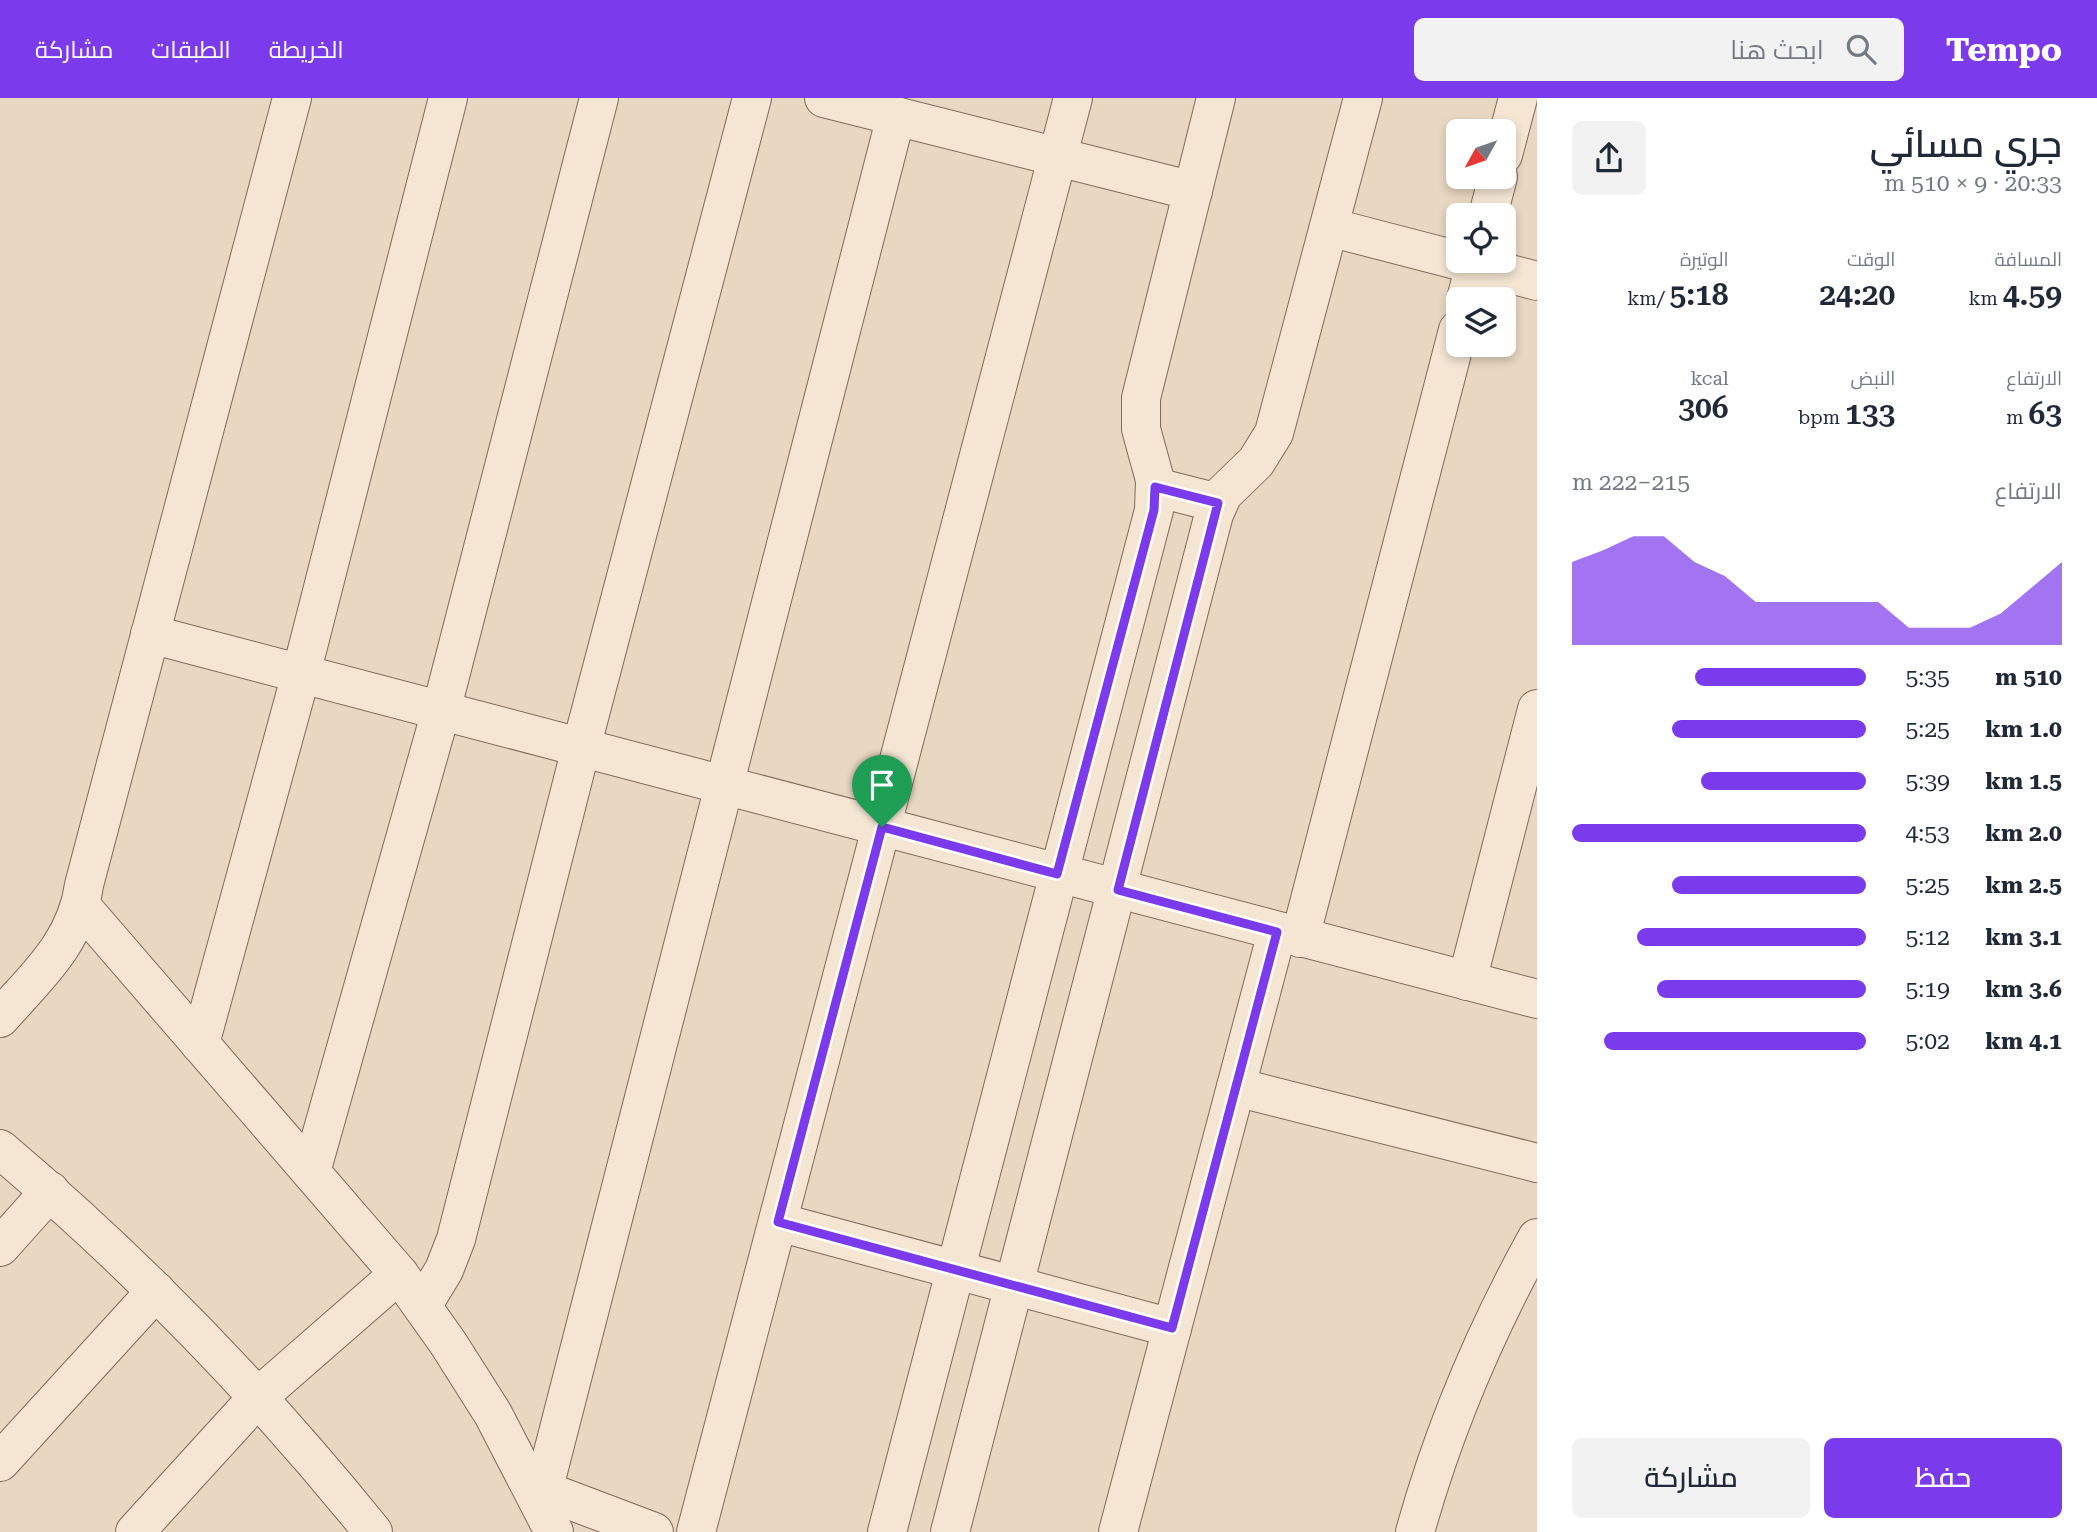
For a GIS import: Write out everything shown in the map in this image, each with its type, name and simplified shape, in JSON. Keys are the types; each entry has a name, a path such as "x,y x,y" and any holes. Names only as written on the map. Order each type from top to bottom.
{"street":[{"path":"0,1018 57,953 81,906 84,885 292,98"},
{"path":"200,1044 301,674 448,98"},
{"path":"311,1171 441,711 599,98"},
{"path":"422,1306 444,1270 456,1239 581,748 752,98"},
{"path":"824,98 1193,191"},
{"path":"696,1532 1073,98"},
{"path":"887,1532 1154,510 1155,487 1152,465 1141,429 1140,398 1216,98"},
{"path":"950,1532 1218,503 1231,485 1256,462 1274,433 1363,98"},
{"path":"1512,119 1518,98"},
{"path":"545,1508 723,786 896,116"},
{"path":"1329,227 1472,275 1537,281"},
{"path":"1118,1532 1236,1087 1289,935 1450,357"},
{"path":"1155,487 1218,503"},
{"path":"150,634 1537,999"},
{"path":"1468,981 1537,709"},
{"path":"81,906 400,1274 493,1414 545,1508 654,1532"},
{"path":"1236,1087 1537,1163"},
{"path":"0,1149 50,1191 156,1291 258,1397 358,1526"},
{"path":"0,1247 50,1191"},
{"path":"778,1222 1172,1328"},
{"path":"1415,1532 1450,1421 1477,1354 1537,1238"},
{"path":"135,1532 258,1397 400,1274"},
{"path":"0,1462 156,1291"}],"route":[{"path":"1155,487 1218,503 1118,890 1277,932 1172,1328 778,1222 882,827 1057,874 1154,510 1155,487"}]}
